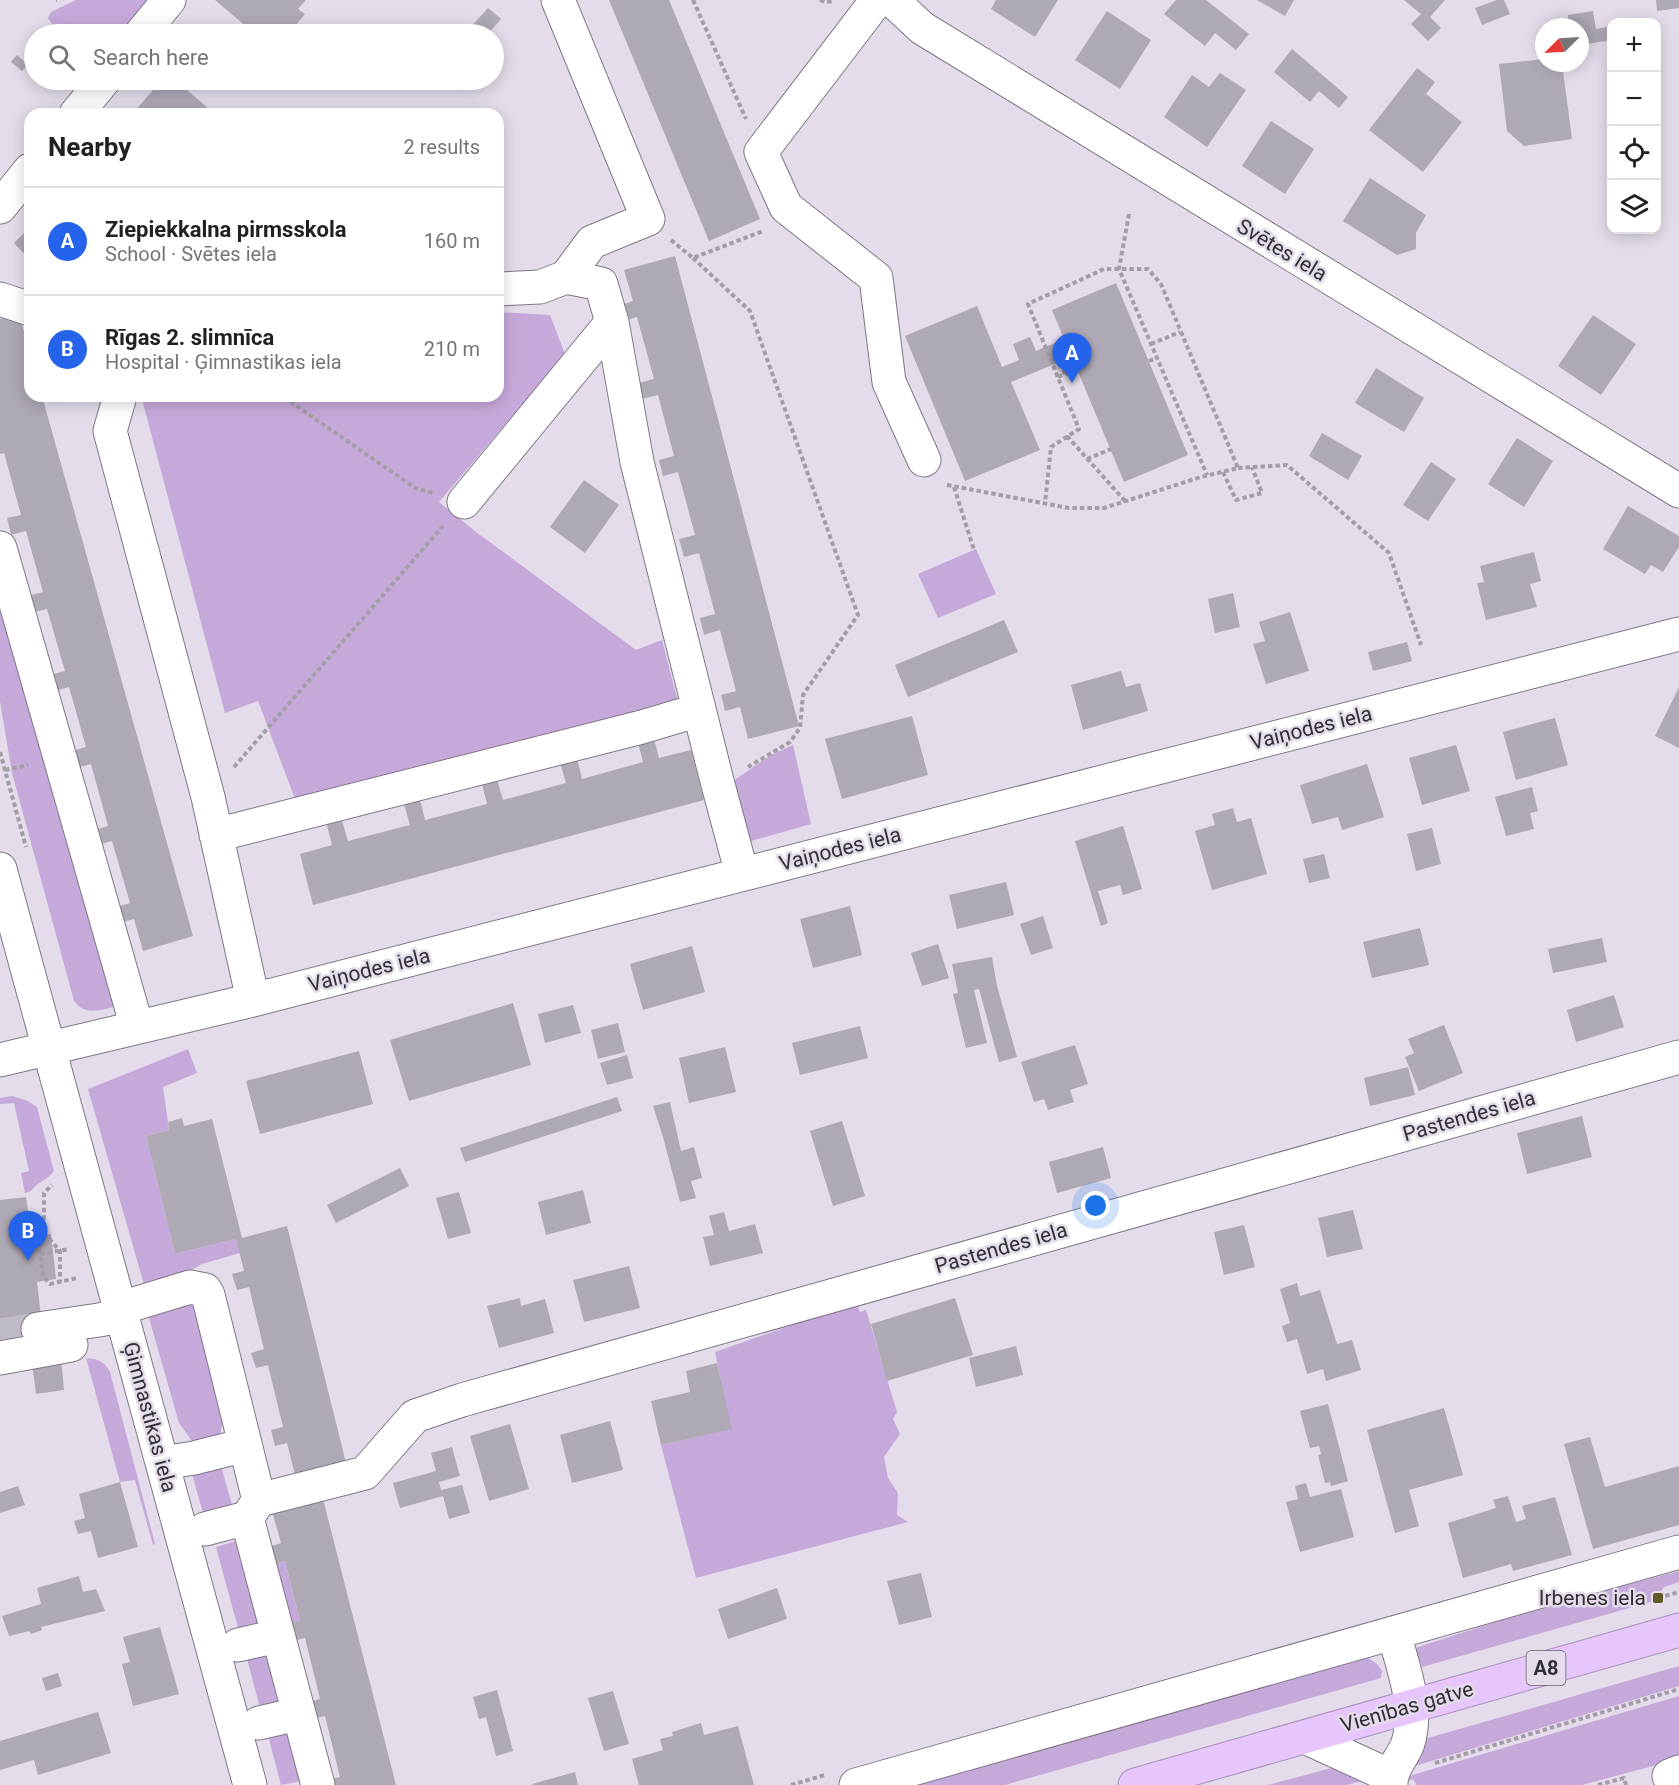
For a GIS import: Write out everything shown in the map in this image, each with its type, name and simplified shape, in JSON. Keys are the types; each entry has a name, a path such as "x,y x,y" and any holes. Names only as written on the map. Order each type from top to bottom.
{"highway":[{"name":"Vienības gatve","path":"1136,1785 1679,1630"}],"street":[{"path":"149,24 169,0"},
{"path":"558,0 648,219 592,242 566,277"},
{"path":"877,0 761,152 786,207 876,278 889,382 924,460"},
{"name":"Svētes iela","path":"892,0 922,28 1679,491"},
{"path":"81,108 96,90"},
{"path":"0,207 24,177"},
{"path":"504,289 540,287 566,277 601,284 612,322 637,462 742,874"},
{"path":"0,299 24,307"},
{"path":"465,502 612,322"},
{"path":"118,402 110,431 208,797 253,1000"},
{"path":"0,548 137,1028"},
{"name":"Vaiņodes iela","path":"0,1060 253,1000 1679,634"},
{"path":"216,835 642,727 699,710"},
{"name":"Ģimnastikas iela","path":"0,869 250,1785"},
{"name":"Pastendes iela","path":"205,1529 253,1509 365,1473 415,1416 462,1400 1679,1057"},
{"path":"0,1358 71,1351 124,1319 190,1287 205,1290 245,1445 253,1509 278,1636 318,1785"},
{"path":"38,1329 99,1320 124,1319"},
{"path":"163,1462 194,1458 245,1445"},
{"path":"856,1785 1679,1552"},
{"path":"1305,1737 1391,1780 1407,1743 1413,1706 1394,1634"},
{"path":"238,1645 278,1636"},
{"path":"259,1723 298,1714"}],"path":[{"path":"693,0 761,152"},
{"path":"820,0 825,2 837,0"},
{"path":"1129,214 1119,269 1207,475"},
{"path":"648,219 750,311 858,615 803,695 800,728 789,742 737,774 716,777"},
{"path":"693,258 771,229"},
{"path":"1045,503 1051,447 1079,429 1028,304 1104,269 1148,269 1161,284 1238,468"},
{"path":"1151,344 1180,332"},
{"path":"1149,362 1157,358"},
{"path":"1058,377 1065,374 1060,362"},
{"path":"208,797 465,502 415,488 291,402"},
{"path":"1067,436 1125,501"},
{"path":"1087,459 1111,449"},
{"path":"924,460 947,486 1069,508 1104,508 1207,475 1238,468 1287,465 1389,554 1421,645"},
{"path":"1222,472 1236,500 1262,493 1252,467"},
{"path":"954,487 974,550"},
{"path":"60,1178 44,1193 44,1233 38,1241 43,1276 50,1284 86,1276"},
{"path":"44,1233 60,1251 60,1282"},
{"path":"33,1250 60,1251 78,1247"},
{"path":"1658,1598 1679,1592"},
{"path":"1391,1780 1679,1689"},
{"path":"1598,1785 1624,1778 1626,1785"}],"shaded area":[{"path":"76,0 153,0 132,24 52,24 48,18 51,12"},
{"path":"504,312 550,315 565,354 439,502 636,650 662,640 679,706 295,799 258,701 225,713 143,403 504,402"},
{"path":"976,549 996,594 938,618 918,574"},
{"path":"0,592 114,1007 88,1010 83,1009 74,1001 12,773 0,701"},
{"path":"793,745 811,824 751,841 733,781 771,755"},
{"path":"188,1049 197,1073 163,1087 169,1130 146,1136 175,1254 236,1239 240,1253 202,1264 175,1279 145,1288 88,1089"},
{"path":"12,1096 28,1101 37,1107 54,1171 31,1191 25,1193 21,1173 29,1171 14,1103 0,1104 0,1098"},
{"path":"194,1300 224,1416 219,1439 194,1444 179,1423 147,1311"},
{"path":"857,1302 860,1312 866,1310 897,1412 893,1419 900,1434 884,1457 888,1478 898,1493 897,1515 908,1522 696,1578 661,1445 731,1429 715,1352"},
{"path":"86,1358 100,1361 110,1372 155,1544 153,1545 135,1480 120,1482"},
{"path":"221,1466 234,1512 204,1517 192,1474"},
{"path":"239,1540 263,1626 242,1632 238,1628 216,1547"},
{"path":"285,1561 300,1621 291,1624 276,1563"},
{"path":"1679,1571 1679,1582 1664,1587 1654,1601 1422,1667 1415,1648 1529,1611"},
{"path":"266,1645 282,1707 260,1708 246,1655"},
{"path":"1360,1652 1377,1664 1382,1671 1381,1678 1005,1785 896,1785"},
{"path":"1679,1666 1679,1686 1405,1769 1428,1738"},
{"path":"1679,1696 1679,1759 1582,1785 1417,1785 1413,1779 1408,1781 1399,1779"},
{"path":"286,1724 302,1781 281,1785 267,1732"},
{"path":"1339,1766 1366,1780 1347,1785 1268,1785"}],"building":[{"path":"215,0 306,0 298,9 305,14 296,24 243,24"},
{"path":"609,0 669,0 760,219 709,241"},
{"path":"996,0 1058,0 1035,37 991,9"},
{"path":"1176,0 1206,0 1249,34 1236,50 1215,33 1205,46 1164,14"},
{"path":"1257,0 1294,0 1285,16"},
{"path":"1404,0 1445,0 1430,17 1441,28 1428,41 1411,24 1421,14"},
{"path":"1497,0 1504,0 1510,14 1482,25 1475,8"},
{"path":"1656,0 1679,0 1679,8 1657,11"},
{"path":"488,8 501,19 497,24 474,24"},
{"path":"1107,11 1151,40 1120,89 1075,60"},
{"path":"1593,11 1596,29 1607,27 1607,41 1589,44 1589,18 1568,18 1568,15"},
{"path":"1292,49 1348,97 1339,108 1319,91 1310,102 1274,72"},
{"path":"17,55 24,61 24,69 22,71 11,62"},
{"path":"1535,60 1535,72 1563,72 1572,139 1524,146 1507,131 1499,64"},
{"path":"1417,68 1435,82 1426,94 1462,122 1423,172 1369,130"},
{"path":"1220,73 1246,90 1207,147 1164,117 1192,75 1209,87"},
{"path":"153,90 187,90 207,107 206,108 137,108"},
{"path":"1271,121 1314,149 1285,194 1242,166"},
{"path":"1370,178 1426,215 1416,233 1416,249 1397,255 1343,221"},
{"path":"24,233 24,254 14,243"},
{"path":"675,256 799,726 748,739 740,707 725,711 721,695 736,691 720,630 704,635 700,618 715,614 699,553 684,557 679,539 695,535 678,472 663,476 659,460 674,456 658,395 642,399 638,383 654,379 637,317 622,322 618,306 633,301 624,270"},
{"path":"1116,283 1188,455 1124,482 1072,357 1011,382 1040,450 965,481 905,336 977,306 1002,367 1019,360 1013,344 1030,337 1036,351 1064,339 1052,310"},
{"path":"19,314 24,332 24,402 44,402 193,936 143,951 134,919 120,923 116,907 130,903 112,841 98,845 94,830 108,826 91,764 77,768 72,751 86,747 69,687 55,691 50,675 65,671 47,609 34,612 28,596 43,592 26,531 11,535 7,518 21,515 4,453 0,454 0,319"},
{"path":"1593,315 1636,344 1601,395 1558,366"},
{"path":"1376,368 1424,398 1404,432 1355,403"},
{"path":"1322,433 1362,456 1348,480 1309,456"},
{"path":"1517,438 1553,461 1524,507 1488,484"},
{"path":"1431,462 1456,479 1428,521 1403,505"},
{"path":"584,480 619,505 585,553 550,527"},
{"path":"1628,506 1679,536 1679,547 1663,572 1651,565 1645,574 1603,549"},
{"path":"1534,552 1541,581 1530,584 1537,607 1486,620 1477,583 1484,582 1480,566"},
{"path":"1233,593 1240,627 1215,633 1208,599"},
{"path":"1290,612 1309,671 1266,684 1253,644 1265,641 1259,622"},
{"path":"1004,620 1018,652 908,697 895,665"},
{"path":"1407,642 1412,661 1373,671 1368,652"},
{"path":"1121,671 1126,687 1140,683 1148,711 1083,730 1071,685"},
{"path":"1679,687 1679,748 1655,736"},
{"path":"912,716 928,775 842,799 825,739"},
{"path":"1555,718 1568,765 1516,780 1503,732"},
{"path":"653,735 659,758 691,750 704,800 313,905 300,854 332,845 326,821 341,817 348,841 410,825 403,801 419,796 425,820 487,804 481,780 496,776 503,800 566,783 559,759 576,754 582,779 643,762 637,739"},
{"path":"1456,745 1470,791 1422,805 1409,758"},
{"path":"1367,764 1384,817 1342,830 1338,817 1312,824 1300,785"},
{"path":"1532,787 1538,811 1530,813 1534,829 1506,836 1495,797"},
{"path":"1233,808 1237,822 1251,818 1267,874 1212,890 1195,831 1215,825 1212,814"},
{"path":"1123,826 1142,889 1123,895 1120,885 1098,891 1108,923 1101,926 1075,841"},
{"path":"1432,828 1441,864 1416,871 1407,834"},
{"path":"1324,854 1330,878 1309,883 1303,859"},
{"path":"1006,882 1014,915 957,929 949,895"},
{"path":"850,906 862,955 813,968 800,919"},
{"path":"1043,916 1053,948 1031,955 1020,924"},
{"path":"1420,928 1429,965 1372,978 1363,942"},
{"path":"1602,938 1607,962 1553,973 1548,949"},
{"path":"938,944 949,978 922,986 911,953"},
{"path":"692,946 705,992 643,1010 630,964"},
{"path":"992,957 997,986 1017,1057 999,1062 979,989 974,990 987,1043 966,1048 953,994 958,993 952,964"},
{"path":"1614,995 1624,1027 1576,1042 1567,1010"},
{"path":"513,1003 531,1065 409,1101 390,1040"},
{"path":"573,1005 581,1033 545,1043 538,1014"},
{"path":"618,1023 625,1052 598,1059 591,1030"},
{"path":"1444,1025 1463,1073 1419,1091 1405,1057 1414,1053 1408,1039"},
{"path":"860,1026 868,1058 800,1075 792,1043"},
{"path":"1075,1045 1088,1084 1070,1090 1074,1102 1048,1110 1044,1099 1034,1102 1021,1062"},
{"path":"725,1047 736,1092 689,1103 679,1058"},
{"path":"359,1051 373,1104 260,1134 246,1081"},
{"path":"627,1055 633,1078 607,1085 600,1063"},
{"path":"1408,1067 1415,1095 1370,1106 1364,1078"},
{"path":"617,1097 622,1111 465,1162 460,1148"},
{"path":"670,1102 681,1151 694,1147 702,1178 691,1181 696,1198 680,1202 653,1106"},
{"path":"1582,1116 1592,1157 1527,1174 1517,1133"},
{"path":"182,1118 184,1126 212,1119 242,1238 287,1226 346,1463 295,1475 287,1443 275,1446 271,1430 283,1427 268,1365 256,1368 251,1353 264,1349 249,1287 237,1290 232,1274 244,1271 236,1239 175,1254 146,1136 169,1130 168,1122"},
{"path":"842,1121 865,1196 833,1206 810,1131"},
{"path":"1103,1147 1111,1178 1057,1193 1049,1162"},
{"path":"400,1168 409,1186 336,1223 327,1205"},
{"path":"583,1190 591,1223 546,1235 538,1202"},
{"path":"459,1192 471,1233 448,1239 436,1198"},
{"path":"26,1197 32,1236 51,1234 56,1279 37,1282 41,1316 39,1345 0,1351 0,1200"},
{"path":"1353,1210 1363,1249 1327,1257 1318,1218"},
{"path":"724,1212 729,1231 755,1224 763,1253 710,1266 703,1237 714,1235 709,1216"},
{"path":"1244,1225 1255,1267 1224,1275 1214,1232"},
{"path":"629,1266 640,1308 584,1322 573,1280"},
{"path":"1297,1283 1300,1296 1320,1290 1337,1344 1352,1340 1361,1370 1326,1381 1323,1369 1307,1374 1297,1339 1287,1342 1282,1326 1290,1323 1280,1289"},
{"path":"520,1298 521,1306 545,1299 554,1333 499,1348 487,1306"},
{"path":"955,1298 973,1355 887,1381 871,1324"},
{"path":"1016,1346 1023,1375 976,1387 969,1358"},
{"path":"61,1359 64,1390 36,1394 32,1363"},
{"path":"717,1363 732,1429 661,1445 651,1401 690,1392 686,1371"},
{"path":"1328,1404 1348,1481 1331,1486 1330,1482 1325,1483 1318,1455 1321,1454 1319,1446 1310,1448 1300,1411"},
{"path":"1444,1408 1463,1475 1409,1490 1419,1526 1395,1533 1367,1430"},
{"path":"610,1421 623,1470 572,1483 560,1435"},
{"path":"510,1424 529,1489 489,1501 470,1436"},
{"path":"1590,1437 1605,1487 1679,1466 1679,1525 1593,1549 1564,1444"},
{"path":"452,1447 460,1476 439,1482 441,1490 462,1485 470,1513 449,1519 443,1496 400,1508 393,1483 436,1471 431,1453"},
{"path":"120,1482 138,1547 98,1558 91,1531 78,1534 74,1521 85,1518 79,1494"},
{"path":"1306,1483 1310,1497 1341,1489 1354,1537 1300,1552 1286,1502 1298,1499 1295,1486"},
{"path":"18,1486 25,1505 0,1513 0,1492"},
{"path":"1508,1496 1516,1522 1526,1519 1522,1506 1555,1497 1572,1555 1513,1571 1511,1564 1463,1578 1448,1523 1496,1508 1493,1500"},
{"path":"323,1499 396,1785 330,1785 328,1780 340,1777 325,1716 312,1719 309,1702 320,1699 305,1638 293,1641 289,1624 300,1621 285,1561 273,1564 269,1547 281,1543 272,1511"},
{"path":"921,1573 932,1617 899,1625 887,1581"},
{"path":"79,1576 83,1592 96,1589 105,1611 41,1627 42,1630 31,1634 29,1631 9,1636 2,1616 41,1604 37,1588"},
{"path":"777,1588 787,1619 728,1639 718,1609"},
{"path":"160,1627 179,1694 133,1706 122,1664 130,1662 123,1637"},
{"path":"58,1673 62,1686 46,1691 42,1678"},
{"path":"497,1690 513,1751 496,1756 486,1717 479,1719 473,1697"},
{"path":"613,1691 629,1744 604,1751 588,1698"},
{"path":"98,1712 111,1753 38,1775 34,1760 0,1770 0,1741"},
{"path":"701,1723 704,1735 738,1726 754,1785 639,1785 632,1759 663,1750 660,1739 673,1736 672,1732"},
{"path":"575,1772 578,1785 532,1784"}],"tunnel":[{"path":"0,1335 38,1329"}],"place":[{"name":"Ziepiekkalna pirmsskola","path":"1072,383"},
{"name":"Rīgas 2. slimnīca","path":"28,1261"},
{"name":"Irbenes iela","path":"1658,1598"}]}
